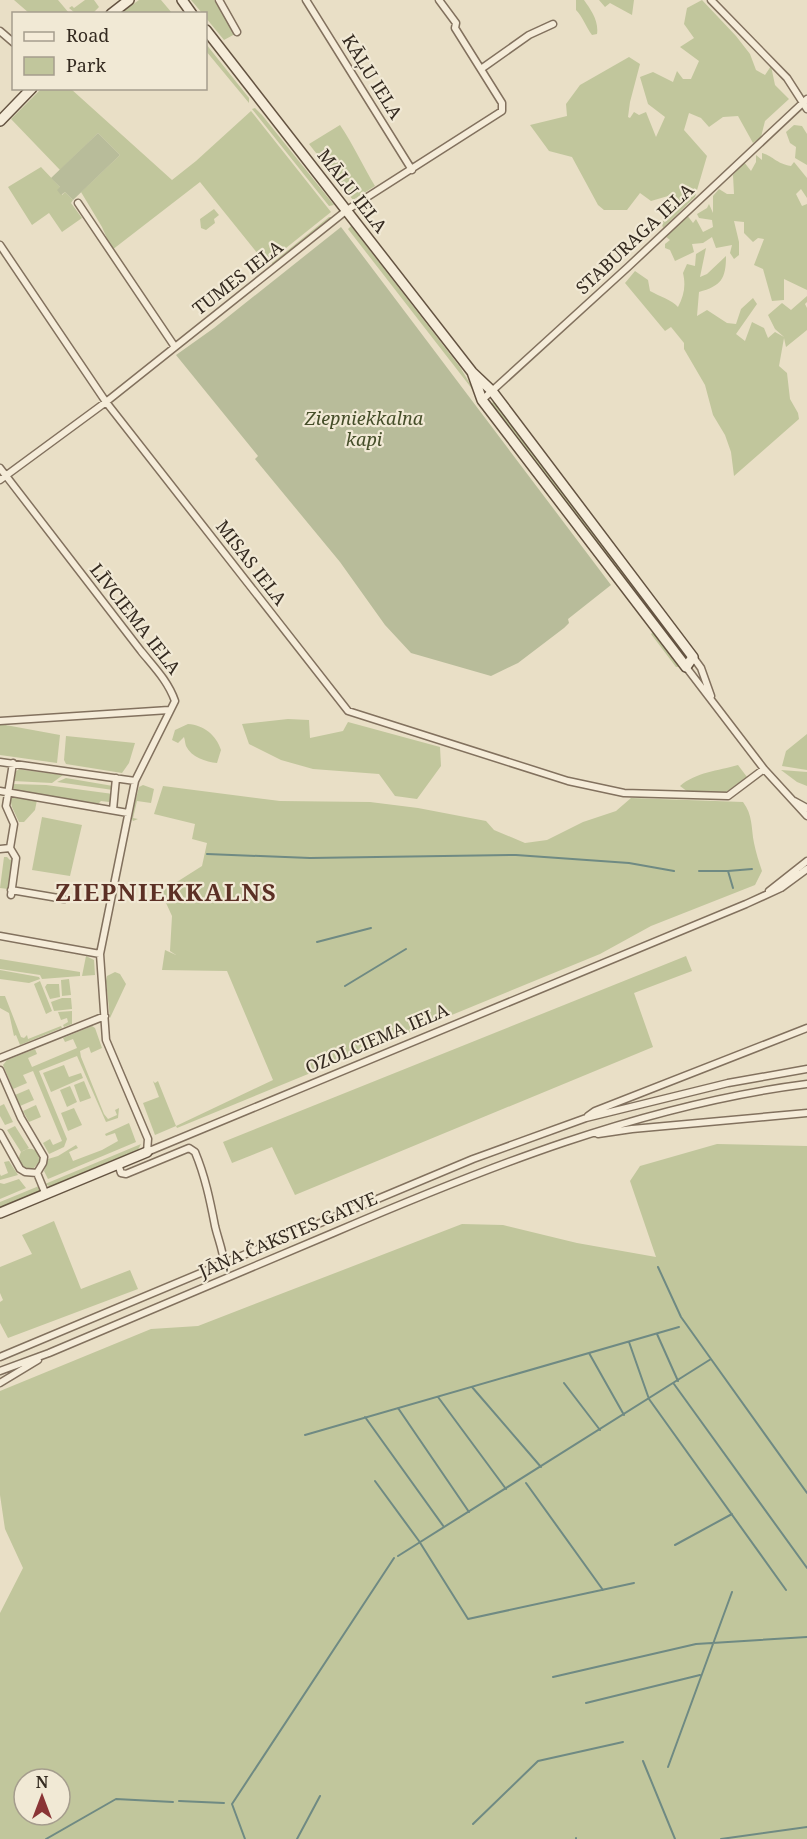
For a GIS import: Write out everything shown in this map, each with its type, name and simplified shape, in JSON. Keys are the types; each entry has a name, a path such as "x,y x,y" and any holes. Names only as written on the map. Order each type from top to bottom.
{"street":[{"path":"114,12 129,0"},
{"path":"219,0 237,32"},
{"name":"KĀĻU IELA","path":"306,0 412,170"},
{"path":"439,0 456,23 455,28 481,69 528,35 553,24"},
{"path":"711,0 751,44 787,78 805,104"},
{"path":"0,31 12,41"},
{"name":"MĀLU IELA","path":"207,31 472,372 492,391 654,605 701,668 712,699"},
{"name":"TUMES IELA","path":"3,478 106,402 347,210 502,111 502,103 481,69"},
{"path":"0,122 30,90"},
{"name":"STABURAGA IELA","path":"482,399 805,104"},
{"path":"78,203 175,346"},
{"name":"MISAS IELA","path":"0,245 106,402 348,711 568,781 624,793 728,796 764,769"},
{"name":"MĀLU IELA","path":"472,372 482,399 764,769 807,816"},
{"name":"LĪVCIEMA IELA","path":"0,468 3,478 162,676 175,701 170,711"},
{"path":"644,613 654,605"},
{"path":"686,668 693,657"},
{"path":"0,721 170,711 135,781 100,954 106,1040 148,1139 147,1152"},
{"path":"0,762 135,781"},
{"path":"13,763 6,806 14,824 10,848 16,858 11,893 64,899"},
{"path":"113,810 116,778"},
{"path":"0,791 128,813"},
{"name":"MĀLU IELA","path":"794,801 807,808"},
{"path":"0,812 6,806"},
{"path":"0,849 10,848"},
{"name":"OZOLCIEMA IELA","path":"766,894 807,861"},
{"name":"OZOLCIEMA IELA","path":"0,1214 781,888 807,869"},
{"path":"0,936 100,954"},
{"path":"0,1058 105,1016"},
{"name":"JĀŅA ČAKSTES GATVE","path":"586,1118 596,1111 807,1028"},
{"name":"JĀŅA ČAKSTES GATVE","path":"0,1357 473,1159 586,1118 717,1086 807,1069"},
{"path":"0,1071 22,1120 44,1156 37,1173"},
{"name":"JĀŅA ČAKSTES GATVE","path":"0,1371 49,1353 442,1187 615,1125 667,1111 807,1084"},
{"name":"JĀŅA ČAKSTES GATVE","path":"591,1135 632,1129 807,1113"},
{"path":"0,1133 20,1169 37,1173"},
{"path":"118,1164 121,1173 126,1174 189,1148 195,1152 209,1190 216,1228 224,1253 224,1263"},
{"path":"37,1173 46,1195"},
{"path":"0,1383 49,1353"}],"green space":[{"path":"14,0 58,0 68,12 28,12"},
{"path":"85,0 94,0 99,7 94,12 74,12 69,8 72,6 74,8"},
{"path":"139,0 161,0 171,12 122,12"},
{"path":"191,0 214,0 235,34 224,40 207,19 207,12 201,12"},
{"path":"576,0 584,0 589,8 596,20 597,34 592,35 576,10"},
{"path":"599,0 634,0 632,15 610,3 605,7"},
{"path":"702,0 750,54 756,70 765,75 771,66 775,85 789,99 765,121 761,137 753,143 738,116 723,117 709,127 701,118 689,113 684,130 707,156 695,197 663,228 666,212 675,203 668,196 651,201 640,193 627,210 604,210 598,205 572,157 549,151 530,125 567,116 566,104 580,85 629,57 640,64 628,117 630,118 634,112 639,115 646,112 656,137 665,117 648,104 640,77 653,72 673,82 677,71 683,79 691,79 699,61 680,47 694,38 684,24 687,8"},
{"path":"207,45 249,98 249,103 207,52"},
{"path":"40,90 72,90 172,180 251,111 331,212 266,264 200,182 112,250 102,227 81,192 120,155 98,133 60,170 11,119"},
{"path":"255,108 334,205 329,206 252,109"},
{"path":"340,125 375,186 353,200 309,144"},
{"path":"794,125 802,126 807,134 807,165 795,158 796,147 790,143 786,132"},
{"path":"98,133 120,155 73,200 65,192 61,195 57,190 60,187 51,178"},
{"path":"762,153 786,165 791,166 794,162 807,178 807,198 801,189 796,194 802,206 807,204 807,290 784,279 784,300 772,301 763,269 754,265 764,239 758,238 753,242 744,233 744,222 734,221 739,242 739,255 734,259 730,253 732,245 716,248 712,237 703,243 692,244 694,252 675,261 670,250 665,248 665,244 670,240 665,236 687,215 693,223 696,219 703,232 713,227 712,220 699,218 697,214 709,204 713,213 713,196 719,189 727,194 734,194 733,175 744,162 751,171 756,162 756,155 762,160"},
{"path":"41,167 60,187 62,195 65,192 73,200 71,203 82,218 62,232 49,213 32,225 8,187"},
{"path":"214,209 219,215 214,219 215,223 206,230 201,228 200,219"},
{"path":"329,217 332,217 272,266 272,263"},
{"path":"351,226 460,367 476,394 348,229"},
{"name":"Ziepniekkalna kapi","path":"341,227 611,585 568,619 569,623 564,628 518,663 491,676 411,653 385,625 340,562 255,459 258,456 176,355 214,328"},
{"path":"706,248 700,277 707,274 726,256 725,270 717,284 699,292 697,316 707,310 727,323 736,324 741,309 753,298 757,304 736,334 745,341 752,322 764,328 768,338 775,332 784,337 775,329 768,315 782,303 791,310 807,296 805,304 807,330 786,347 784,338 779,366 787,373 790,399 799,419 734,476 731,452 725,435 713,415 705,385 684,349 684,343 671,327 665,331 625,283 635,271 648,280 650,291 678,307 684,290 683,273 687,264 695,266 696,254"},
{"path":"495,402 645,599 641,602 491,406 491,403"},
{"path":"654,631 681,667 676,667 651,634"},
{"path":"288,719 309,720 310,738 343,731 348,722 440,747 441,766 417,799 395,796 379,774 313,769 281,760 249,744 242,724"},
{"path":"0,724 60,735 57,763 0,755"},
{"path":"188,724 204,729 216,740 221,750 217,763 204,760 191,753 184,737 178,743 172,740 175,730"},
{"path":"807,734 807,770 782,766 786,751"},
{"path":"66,736 135,743 129,763 122,773 66,764 64,760"},
{"path":"738,765 747,777 726,792 688,792 680,786 700,775"},
{"path":"19,769 63,775 52,783 13,781 14,773"},
{"path":"781,770 807,772 807,786 797,782"},
{"path":"66,778 113,786 113,790 57,782"},
{"path":"12,784 46,785 113,794 113,800 101,801 97,805 12,790"},
{"path":"143,785 154,789 151,803 137,801 133,818 138,819 133,821 131,817 139,787"},
{"path":"163,786 280,801 370,802 418,808 486,821 494,830 525,843 547,840 583,822 616,811 631,798 743,802 750,817 762,871 755,885 651,926 600,954 177,1128 176,1126 273,1080 227,971 162,970 165,950 176,955 170,951 172,916 161,892 202,866 207,843 192,839 195,824 154,814"},
{"path":"12,796 37,800 35,810 24,822 19,822 12,807 10,799"},
{"path":"42,817 82,825 70,876 32,870"},
{"path":"4,857 10,860 13,858 8,889 0,888"},
{"path":"86,956 94,960 95,975 82,976"},
{"path":"686,956 692,971 634,993 653,1047 295,1195 272,1147 232,1163 223,1142"},
{"path":"0,959 80,972 80,976 42,979 40,975 0,969"},
{"path":"0,970 40,979 29,983 0,979"},
{"path":"115,972 120,974 126,984 110,1018 106,981 107,976"},
{"path":"69,979 71,995 62,996 61,980"},
{"path":"40,981 52,1011 46,1014 34,984"},
{"path":"47,984 59,984 60,997 50,999 45,987"},
{"path":"0,996 5,996 21,1037 24,1038 27,1035 28,1039 61,1026 62,1028 20,1045 16,1035 14,1036 9,1013 0,1008"},
{"path":"71,998 72,1009 54,1011 51,1002"},
{"path":"72,1011 72,1024 64,1027 63,1025 68,1022 67,1018 61,1020 58,1012"},
{"path":"92,1026 95,1028 102,1048 91,1053 89,1047 80,1051 81,1057 104,1114 108,1119 117,1115 115,1110 119,1108 118,1118 106,1122 77,1056 39,1071 67,1139 64,1147 49,1154 43,1143 50,1139 53,1145 62,1141 33,1071 23,1075 27,1083 13,1089 3,1065 7,1060 35,1049 37,1054 28,1058 32,1067 77,1048 73,1039 65,1042 63,1038"},
{"path":"64,1065 69,1077 81,1073 83,1078 51,1092 43,1073"},
{"path":"84,1081 91,1098 80,1102 74,1085"},
{"path":"153,1081 155,1083 158,1081 176,1126 155,1135 143,1103 159,1097"},
{"path":"70,1086 77,1102 67,1107 60,1090"},
{"path":"29,1089 34,1100 20,1106 15,1095"},
{"path":"4,1104 13,1122 5,1125 0,1116 0,1106"},
{"path":"36,1105 41,1117 29,1122 23,1111"},
{"path":"74,1108 82,1125 68,1131 61,1113"},
{"path":"129,1123 136,1142 48,1179 44,1171 48,1159 76,1145 78,1148 69,1152 73,1161 102,1150 118,1141 115,1133 106,1136 105,1134"},
{"path":"15,1126 29,1148 25,1150 33,1149 39,1154 39,1162 33,1169 23,1168 20,1164 21,1152 7,1130"},
{"path":"141,1144 137,1152 51,1187 45,1184"},
{"path":"717,1144 807,1146 807,1839 0,1839 0,1613 23,1568 5,1529 0,1495 0,1391 151,1329 198,1326 462,1224 503,1225 577,1243 656,1257 630,1181 640,1166"},
{"path":"9,1161 18,1175 0,1180 0,1174 1,1176 8,1173 4,1162"},
{"path":"19,1179 26,1188 0,1199 0,1183 4,1184"},
{"path":"39,1186 39,1193 0,1209 0,1202"},
{"path":"54,1221 81,1289 130,1270 138,1289 8,1338 0,1323 0,1302 3,1300 0,1293 0,1267 32,1254 22,1235"}],"waterway":[{"path":"207,854 310,858 516,855 629,863 674,871"},
{"path":"728,871 752,869"},
{"path":"699,871 728,871 733,888"},
{"path":"317,942 371,928"},
{"path":"345,986 406,949"},
{"path":"398,1556 711,1359 681,1317 658,1267"},
{"path":"305,1435 679,1327"},
{"path":"657,1334 678,1381"},
{"path":"629,1342 649,1399 786,1590"},
{"path":"589,1353 624,1415"},
{"path":"711,1359 807,1493"},
{"path":"564,1383 600,1430"},
{"path":"674,1384 807,1568"},
{"path":"472,1387 541,1467"},
{"path":"438,1397 506,1489"},
{"path":"398,1408 469,1512"},
{"path":"365,1417 444,1527"},
{"path":"375,1481 419,1541 468,1619 634,1583"},
{"path":"526,1483 603,1590"},
{"path":"675,1545 732,1514"},
{"path":"245,1839 232,1804 394,1558"},
{"path":"668,1767 732,1592"},
{"path":"553,1677 696,1644 807,1637"},
{"path":"586,1703 700,1675"},
{"path":"473,1824 538,1761 623,1742"},
{"path":"643,1761 675,1839"},
{"path":"297,1839 320,1796"},
{"path":"46,1839 116,1799 173,1802"},
{"path":"179,1801 224,1803"},
{"path":"721,1839 807,1827"}],"district":[{"name":"ZIEPNIEKKALNS","path":"166,893"}]}
